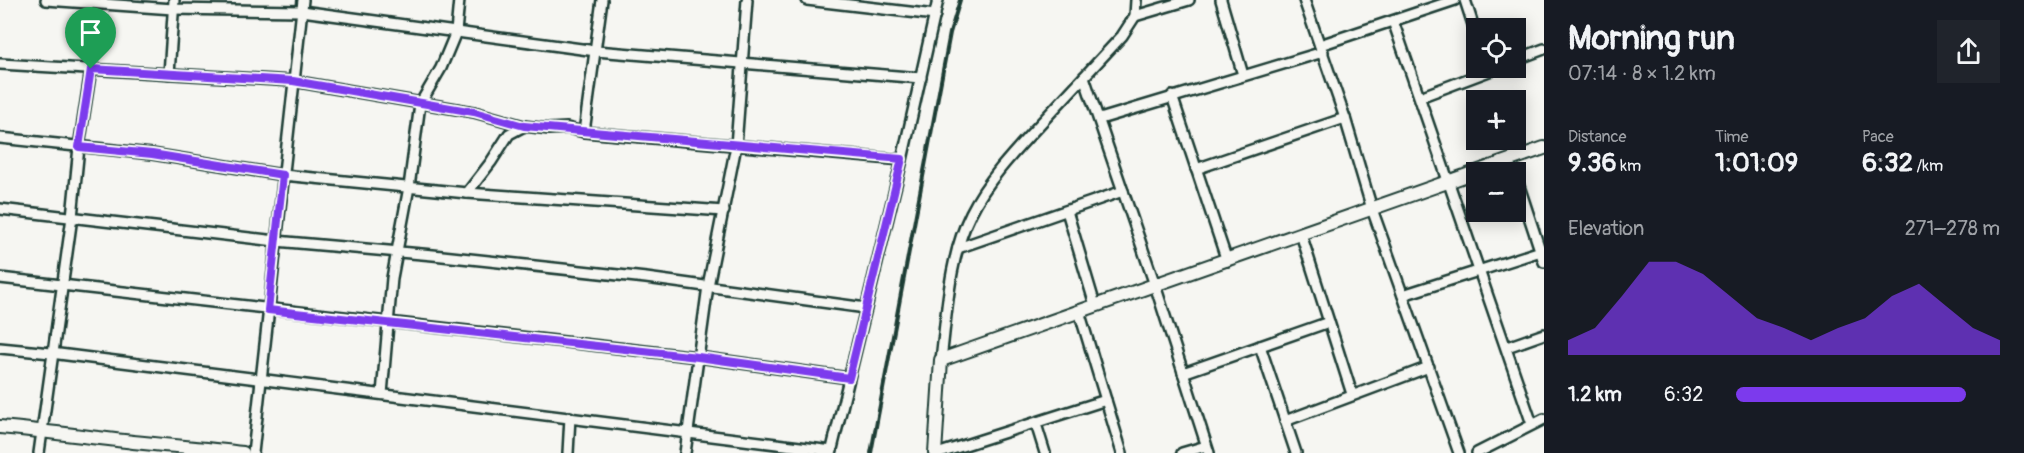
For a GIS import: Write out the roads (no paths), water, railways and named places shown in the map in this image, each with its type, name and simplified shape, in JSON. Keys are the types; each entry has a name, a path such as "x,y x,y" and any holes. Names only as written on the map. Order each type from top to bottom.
{"street":[{"path":"45,0 302,11 596,51 921,78"},
{"path":"252,453 303,0"},
{"path":"382,394 392,278 409,188 420,104 441,68 456,32 459,0"},
{"path":"584,132 603,0"},
{"path":"685,453 708,286 736,146 747,0"},
{"path":"807,0 935,15"},
{"path":"0,348 570,417 832,452 938,0"},
{"path":"935,453 941,360 951,283 958,248 971,213 994,177 1122,36 1136,16 1136,0"},
{"path":"1136,16 1189,0"},
{"path":"1221,0 1243,75"},
{"path":"1304,0 1322,49 1372,209 1459,453"},
{"path":"1100,119 1322,49 1455,0"},
{"path":"1465,0 1471,18"},
{"path":"169,74 173,4"},
{"path":"1394,21 1532,424"},
{"path":"1526,56 1544,49"},
{"path":"0,64 293,81 474,112 524,126 902,159"},
{"path":"39,453 91,69"},
{"path":"1084,77 1100,119 1208,449 1182,453"},
{"path":"1420,97 1468,78"},
{"path":"1172,96 1227,261"},
{"path":"1196,169 1344,118"},
{"path":"467,192 491,162 509,134 524,126"},
{"path":"0,138 152,154 283,175 409,188 724,211"},
{"path":"941,360 1544,148"},
{"path":"958,248 1123,191"},
{"path":"1526,205 1544,262"},
{"path":"0,209 276,241 397,251 646,278 866,308"},
{"path":"1067,211 1095,305"},
{"path":"1301,234 1352,394"},
{"path":"1403,295 1542,251"},
{"path":"0,278 698,357 849,378"},
{"path":"1079,310 1122,453"},
{"path":"1183,373 1329,322"},
{"path":"1507,347 1544,334"},
{"path":"1260,346 1296,453"},
{"path":"1285,421 1429,367"},
{"path":"940,453 1106,400"},
{"path":"568,453 570,417"},
{"path":"1477,453 1544,419"},
{"path":"1036,424 1045,453"},
{"path":"0,427 243,453"}],"railway":[{"path":"871,453 950,33 960,0"}]}
